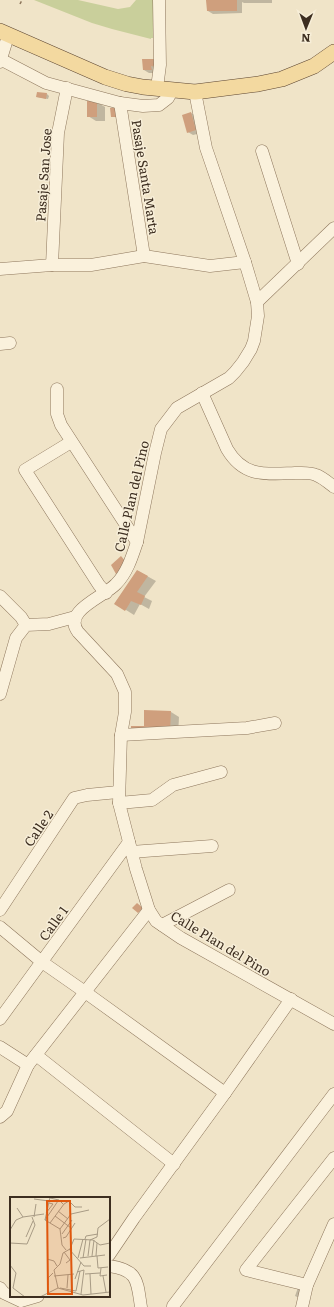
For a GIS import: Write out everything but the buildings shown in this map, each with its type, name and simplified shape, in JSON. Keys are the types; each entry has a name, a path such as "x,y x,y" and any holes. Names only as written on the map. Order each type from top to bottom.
{"main road":[{"path":"4,34 105,77 127,84 195,92 258,84 282,79 314,66 334,52"}],"street":[{"path":"158,88 160,65 160,0"},
{"path":"4,34 0,60 46,83 120,103 144,106 159,105 168,98 173,89"},
{"name":"Pasaje San Jose","path":"52,265 58,133 67,88"},
{"name":"Calle Plan del Pino","path":"195,92 206,148 257,302 258,316 254,341 248,354 229,378 176,408 161,429 137,542 131,559 123,576 116,585 80,610 75,617 74,623 75,628 95,652 117,674 125,692 126,703 121,735 118,798 130,847 149,910 156,921 181,938 229,966 334,1024"},
{"name":"Pasaje Santa Marta","path":"120,103 144,256"},
{"path":"262,151 298,264"},
{"path":"257,302 334,228"},
{"path":"0,269 52,265 91,265 144,256 210,266 245,262"},
{"path":"57,389 57,414 61,425 137,542"},
{"path":"202,393 231,457 249,471 261,474 305,473 316,475 334,487"},
{"path":"72,442 25,470 99,585 106,593"},
{"path":"0,596 22,617 26,625"},
{"path":"0,694 16,638 26,625 48,624 75,617"},
{"path":"121,735 247,728 275,723"},
{"name":"Calle 2","path":"0,910 74,798 87,795 152,800 173,785 221,772"},
{"path":"130,847 212,846"},
{"name":"Calle 1","path":"0,1019 130,847"},
{"path":"162,925 229,890"},
{"path":"0,1117 7,1111 28,1065 149,910"},
{"path":"0,927 42,962 225,1093"},
{"path":"110,1254 291,999"},
{"path":"0,1047 28,1065"},
{"path":"36,1055 174,1164"},
{"path":"172,1306 334,1094"},
{"path":"307,1285 246,1270 334,1158"},
{"path":"302,1307 307,1285 334,1224"},
{"path":"110,1266 125,1269 132,1274 138,1284 141,1307"},
{"path":"0,1288 4,1293 10,1296"},
{"path":"12,1297 21,1301 35,1297"}],"path":[{"path":"20,4 22,0"}],"green space":[{"path":"34,0 78,0 118,9 130,7 136,0 155,0 155,38 151,39 92,23"}]}
